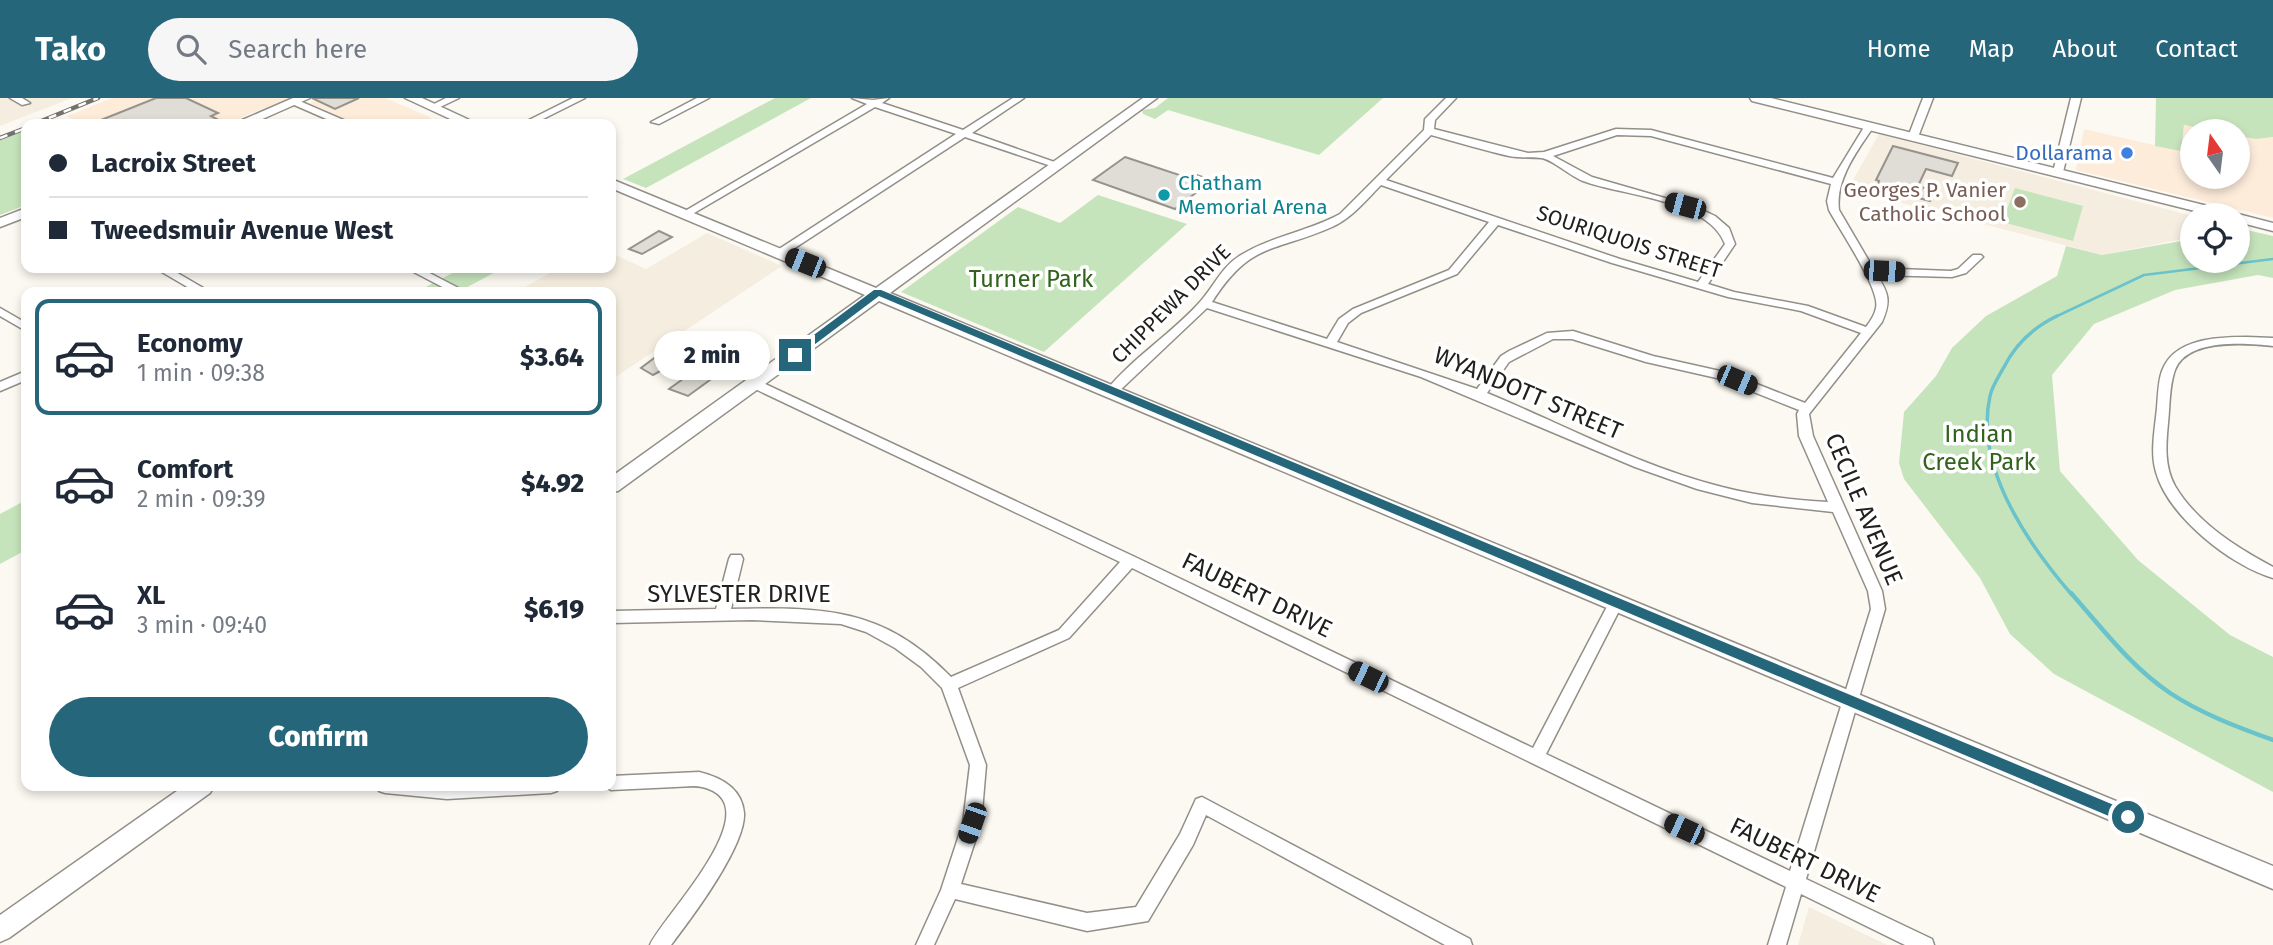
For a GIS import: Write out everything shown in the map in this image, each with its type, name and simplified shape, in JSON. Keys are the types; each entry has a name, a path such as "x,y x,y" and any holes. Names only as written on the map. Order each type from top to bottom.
{"street":[{"path":"15,98 25,103"},
{"path":"411,98 460,119"},
{"path":"433,107 454,98"},
{"path":"536,119 580,98"},
{"path":"656,122 704,98"},
{"path":"858,98 879,101 963,134 1058,165"},
{"path":"780,253 1019,98"},
{"path":"616,482 1151,98"},
{"name":"CHIPPEWA DRIVE","path":"1111,392 1205,304 1223,276 1241,259 1260,248 1337,221 1429,131 1430,119 1451,98"},
{"path":"1756,98 2180,203"},
{"path":"1913,137 1928,98"},
{"path":"2058,172 2076,98"},
{"path":"252,119 300,100 336,119"},
{"path":"685,214 879,101"},
{"name":"CECILE AVENUE","path":"1777,945 1876,617 1878,600 1803,428 1803,414 1869,332 1883,306 1880,289 1834,210 1832,199 1837,182 1868,126"},
{"path":"1429,131 1509,153 1545,155 1607,134 1642,132 1837,182"},
{"path":"1545,155 1586,178 1685,206 1720,223 1727,232 1730,243 1702,286"},
{"name":"SOURIQUOIS STREET","path":"1379,181 1616,261 1732,295 1804,307 1869,332"},
{"path":"616,185 878,292 2273,878"},
{"path":"0,223 21,214"},
{"path":"1331,342 1343,321 1357,311 1452,272 1496,220"},
{"path":"2250,221 2273,227"},
{"path":"1870,271 1952,274 1962,271 1977,257"},
{"path":"170,273 195,287"},
{"path":"422,273 450,287"},
{"name":"WYANDOTT STREET","path":"1205,304 1397,363 1479,395 1601,449 1702,486 1765,500 1838,507"},
{"path":"0,311 21,325"},
{"path":"1479,395 1505,359 1542,340 1573,335 1650,359 1725,376 1807,409"},
{"path":"2273,342 2223,341 2186,350 2179,355 2168,370 2158,458 2164,479 2184,508 2225,544 2273,573"},
{"path":"0,387 21,377"},
{"name":"FAUBERT DRIVE","path":"755,384 1130,561 1925,945"},
{"path":"722,614 736,559"},
{"path":"949,685 1064,634 1130,561"},
{"path":"1536,758 1616,603"},
{"name":"SYLVESTER DRIVE","path":"616,617 722,614 841,618 877,631 907,647 949,685 978,765 972,823 950,890 925,945"},
{"path":"616,783 709,781 726,791 734,808 735,818 731,832 720,853 693,898 659,945"},
{"path":"0,930 195,791"},
{"path":"950,890 1087,922 1141,915 1187,839 1202,804 1463,945"}],"shaded area":[{"path":"0,98 72,98 0,126"},
{"path":"112,98 290,98 238,119 72,119 67,116"},
{"path":"322,98 385,98 432,118 346,119 309,103"},
{"path":"2084,129 2180,151 2180,189 2250,189 2250,138 2273,137 2273,218 2250,212 2250,203 2211,203 2076,170"},
{"name":"Georges P. Vanier Catholic School","path":"1879,134 2180,213 2180,240 2102,255 1848,189"},
{"path":"707,233 782,266 616,377 616,287 525,287 550,273 616,273 616,255 646,269"},
{"path":"1809,907 1887,945 1798,945"}],"green space":[{"path":"775,98 811,98 646,188 623,179"},
{"path":"1168,98 1383,98 1319,155 1168,110 1155,119 1143,114 1142,110 1155,108"},
{"path":"2156,98 2273,98 2273,137 2250,138 2250,119 2180,119 2180,151 2155,146"},
{"path":"21,132 21,207 0,215 0,140"},
{"path":"2015,188 2083,206 2073,241 2002,222"},
{"name":"Turner Park","path":"1098,195 1187,224 1044,352 901,292 1018,207 1060,223"},
{"name":"Indian Creek Park","path":"2250,231 2273,236 2273,278 2258,275 2175,290 2094,324 2052,375 2060,471 2138,560 2230,635 2273,657 2273,792 2054,674 2010,634 1980,578 1904,479 1899,463 1904,412 1936,376 1952,348 1986,316 2057,276 2066,246 2102,255 2180,241 2180,273 2250,273"},
{"path":"452,273 494,273 467,287 426,287"},
{"path":"21,503 21,553 0,564 0,514"}],"building":[{"path":"156,98 186,98 218,113 211,116 217,119 104,119"},
{"path":"312,98 359,98 335,109"},
{"path":"1893,146 1958,163 1952,176 1926,169 1918,186 1934,191 1930,201 1877,187 1879,181 1876,180"},
{"name":"Chatham Memorial Arena","path":"1125,157 1185,177 1191,173 1212,180 1175,209 1093,180"},
{"path":"659,231 672,237 642,254 629,249"},
{"path":"729,344 738,349 740,358 688,396 669,389 683,379 664,369 653,375 641,368 661,353 666,356 677,351 684,353"}],"waterway":[{"path":"2056,316 2144,275 2273,259"},
{"path":"2056,316 2026,337 2008,359 1991,392 1987,423 1997,477 2008,503 2038,553 2072,595"},
{"path":"2071,593 2129,659 2156,683 2207,714 2273,740"}],"railway":[{"path":"46,119 98,98"},
{"path":"0,138 21,130"}],"place":[{"name":"Dollarama","path":"2127,153"},
{"name":"Chatham Memorial Arena","path":"1164,195"},
{"name":"Georges P. Vanier Catholic School","path":"2020,202"}],"route":[{"path":"795,355 878,292 2128,817"}]}
